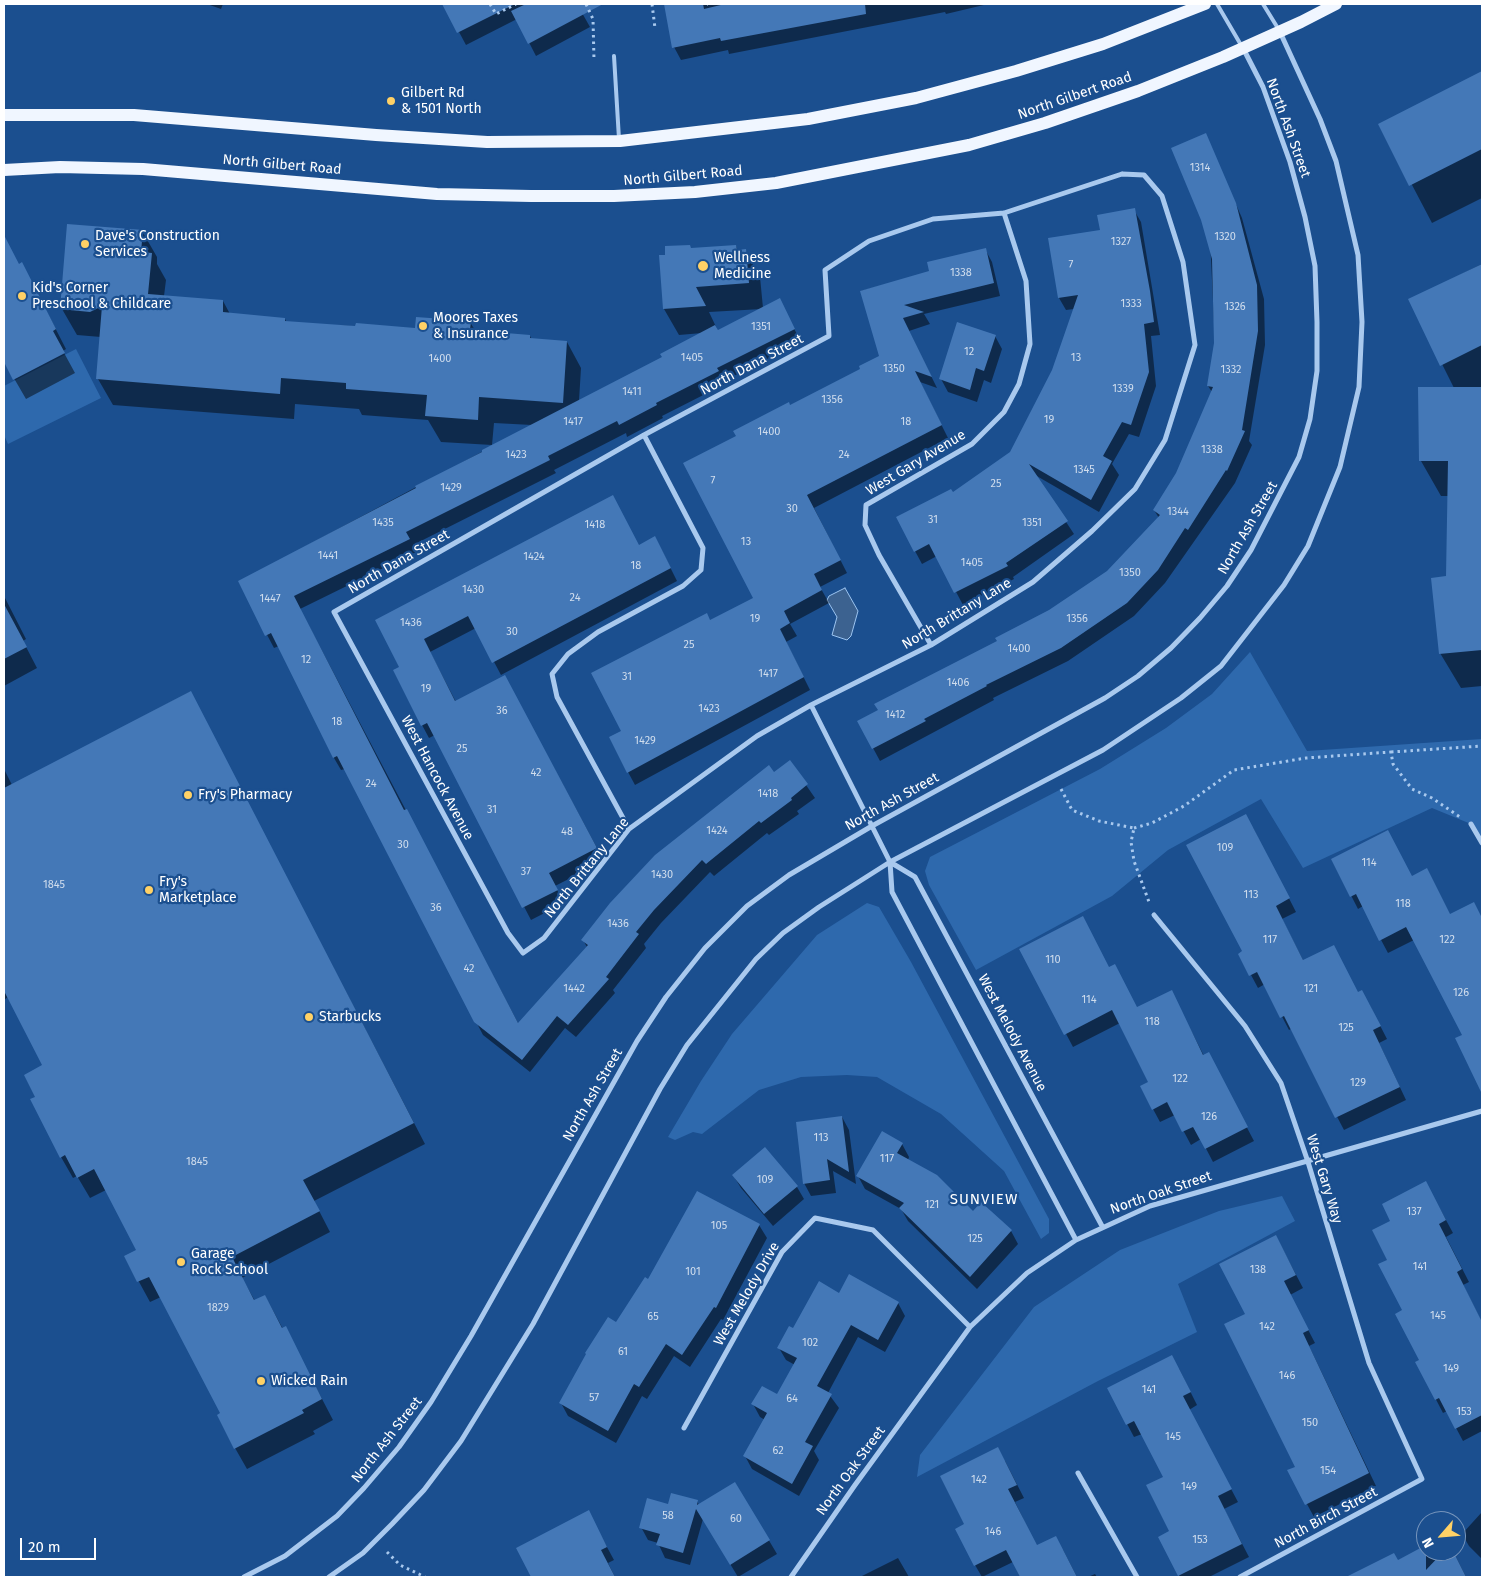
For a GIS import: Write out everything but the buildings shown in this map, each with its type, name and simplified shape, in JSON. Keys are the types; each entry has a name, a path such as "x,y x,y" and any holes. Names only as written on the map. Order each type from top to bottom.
{"main road":[{"path":"4,115 134,115 487,142 620,141 808,119 916,98 1016,71 1103,44 1205,4"},
{"name":"North Gilbert Road","path":"4,170 60,167 143,169 437,194 601,196 695,192 776,182 969,145 1044,123 1138,91 1280,32 1336,4"}],"street":[{"name":"North Ash Street","path":"329,1577 363,1553 376,1540 424,1490 461,1441 533,1324 656,1098 698,1030 756,959 783,933 818,907 890,862 1054,776 1148,722 1220,666 1251,630 1289,577 1308,546 1340,468 1359,387 1362,322 1358,255 1336,161 1320,119 1280,32"},
{"name":"North Ash Street","path":"244,1577 285,1556 337,1516 364,1488 410,1432 431,1402 471,1336 637,1041 666,997 705,948 747,906 822,854 1106,698 1138,676 1171,648 1227,586 1251,550 1300,457 1310,419 1317,371 1315,266 1305,217 1290,162 1263,87 1243,48"},
{"name":"North Dana Street","path":"334,612 644,435 829,336 825,270 869,241 933,219 1004,213 1122,174 1144,175"},
{"name":"North Brittany Lane","path":"523,953 544,938 630,829 756,736 811,705 931,645 1032,582 1092,531 1135,489 1164,440 1195,345 1183,262 1162,196 1144,175"},
{"name":"West Gary Avenue","path":"931,645 872,540 865,525 866,506 972,444 1004,412 1018,384 1030,344 1026,281 1004,213"},
{"path":"630,829 557,697 552,674 568,654 598,632 683,586 701,570 703,548 644,435"},
{"name":"West Hancock Avenue","path":"334,612 508,933 523,953"},
{"path":"811,705 890,862 892,892 1076,1240"},
{"path":"1471,824 1482,843"},
{"name":"West Melody Avenue","path":"890,862 915,877 1102,1226"},
{"name":"West Gary Way","path":"1154,915 1245,1026 1281,1083 1308,1162 1369,1363 1422,1479"},
{"name":"North Oak Street","path":"791,1577 855,1485 970,1327 1027,1273 1076,1240 1102,1226 1150,1206 1482,1111"},
{"name":"West Melody Drive","path":"684,1428 782,1252 815,1218 873,1230 970,1327"},
{"path":"1078,1474 1137,1577"},
{"name":"North Birch Street","path":"1240,1577 1422,1479"}],"lane":[{"name":"North Ash Street","path":"1217,4 1243,48"},
{"name":"North Ash Street","path":"1263,4 1280,32"},
{"path":"614,56 620,141"}],"path":[{"path":"490,4 496,14 516,4"},
{"path":"586,4 593,19 594,60"},
{"path":"652,4 655,28"},
{"path":"1054,776 1072,810 1099,821 1134,828 1152,823 1184,806 1234,770 1306,758 1482,746"},
{"path":"1391,752 1393,764 1412,789 1432,798 1471,824"},
{"path":"1134,828 1132,842 1134,860 1154,915"},
{"path":"376,1540 400,1565 425,1577"}],"shaded area":[{"path":"76,349 101,398 8,444 4,435 4,386"},
{"path":"845,588 858,611 851,636 847,640 832,635 837,617 827,600 829,596"},
{"path":"1250,652 1307,751 1482,739 1482,843 1471,824 1432,808 1303,868 1261,799 1168,850 1112,896 976,970 929,885 925,871 930,857 1100,769 1166,728 1212,694"},
{"path":"867,903 879,907 911,962 1049,1219 1049,1233 1041,1239 1004,1171 941,1114 877,1077 847,1075 801,1077 759,1090 702,1134 693,1132 675,1140 668,1137 701,1081 732,1034 817,935"},
{"path":"1282,1196 1295,1221 1178,1284 1197,1332 1098,1381 917,1477 920,1455 1034,1307 1120,1250 1219,1211"}],"place":[{"name":"Gilbert Rd & 1501 North","path":"391,101"},
{"name":"Dave's Construction Services","path":"85,244"},
{"name":"Wellness Medicine","path":"703,266"},
{"name":"Kid's Corner Preschool & Childcare","path":"22,296"},
{"name":"Moores Taxes & Insurance","path":"423,326"},
{"name":"Fry's Pharmacy","path":"188,795"},
{"name":"Fry's Marketplace","path":"149,890"},
{"name":"Starbucks","path":"309,1017"},
{"name":"Garage Rock School","path":"181,1262"},
{"name":"Wicked Rain","path":"261,1381"}],"district":[{"name":"SUNVIEW","path":"984,1200"}]}
